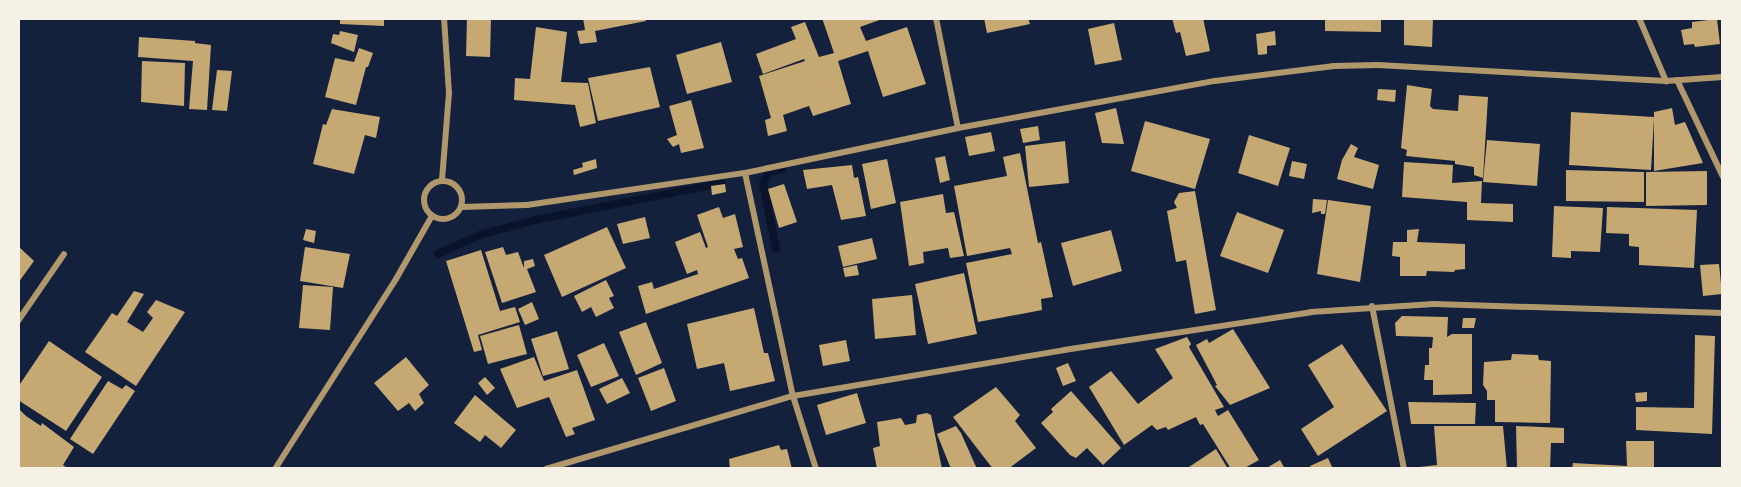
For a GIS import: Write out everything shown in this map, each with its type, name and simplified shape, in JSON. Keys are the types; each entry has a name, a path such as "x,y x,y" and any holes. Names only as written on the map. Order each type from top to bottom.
{"street":[{"path":"442,180 449,93 444,18"},
{"path":"936,18 958,128"},
{"path":"1639,18 1666,81"},
{"path":"461,207 528,205 745,173 958,128 1215,81 1334,66 1378,65 1666,81 1723,77"},
{"path":"1677,80 1723,177"},
{"path":"745,173 793,396 816,469"},
{"path":"442,180 458,188 462,200 461,207 452,217 438,219 432,216 424,205 423,198 429,186 442,180"},
{"path":"275,469 396,279 432,216"},
{"path":"18,321 64,254"},
{"path":"546,469 793,396 1064,350 1311,312 1372,306 1434,304 1723,312"},
{"path":"1372,306 1404,469"}],"building":[{"path":"340,18 384,18 384,26 340,24"},
{"path":"467,18 491,18 490,57 466,56"},
{"path":"583,18 645,18 646,21 595,31 597,42 580,44 577,31 585,30"},
{"path":"822,18 885,18 860,27 866,41 907,27 926,84 883,97 868,51 838,61 851,104 813,116 809,106 783,115 787,131 768,136 765,120 771,118 759,76 805,61 804,59 763,74 756,54 796,39 791,27 805,22 819,57 834,53"},
{"path":"984,18 1028,18 1030,24 987,33"},
{"path":"1172,18 1203,18 1210,51 1186,56 1180,32 1176,33"},
{"path":"1325,18 1381,18 1381,32 1325,31"},
{"path":"1404,18 1433,18 1432,47 1404,45"},
{"path":"1717,19 1720,44 1695,47 1694,44 1684,45 1681,30 1692,28 1692,22"},
{"path":"1114,23 1122,60 1095,65 1088,29"},
{"path":"536,27 567,32 561,82 588,83 596,123 580,127 575,105 514,100 515,78 530,79"},
{"path":"340,31 358,35 354,52 331,43 333,34 339,35"},
{"path":"1275,31 1276,45 1267,46 1267,54 1258,55 1256,34"},
{"path":"139,37 195,41 195,43 211,45 207,110 189,109 193,61 138,57"},
{"path":"721,42 732,82 687,94 676,55"},
{"path":"359,48 373,53 366,67 356,105 325,97 335,58 354,62"},
{"path":"142,61 185,63 184,106 141,102"},
{"path":"650,67 660,107 598,121 588,78"},
{"path":"217,70 232,71 227,111 212,110"},
{"path":"1407,85 1432,89 1430,106 1433,109 1458,111 1459,95 1488,97 1483,178 1474,175 1474,167 1455,164 1455,161 1406,156 1407,150 1401,148"},
{"path":"1378,89 1396,90 1395,102 1377,100"},
{"path":"691,100 704,148 681,153 679,144 673,147 667,139 677,135 669,106"},
{"path":"1116,108 1124,144 1102,143 1095,113"},
{"path":"1672,108 1675,125 1685,122 1703,163 1654,171 1654,119 1651,170 1569,165 1571,112 1654,117 1654,112"},
{"path":"332,109 380,117 376,138 365,135 354,174 313,164 323,124 326,125"},
{"path":"1145,121 1210,139 1195,189 1131,171"},
{"path":"1038,126 1040,140 1023,143 1020,129"},
{"path":"991,132 995,151 969,156 965,137"},
{"path":"1249,135 1290,148 1278,186 1238,173"},
{"path":"1487,140 1540,144 1537,186 1483,182"},
{"path":"1065,141 1069,183 1029,187 1025,146"},
{"path":"1351,144 1358,148 1354,157 1379,165 1373,189 1337,179 1342,160"},
{"path":"1020,153 1038,243 1041,242 1053,297 1041,299 1042,310 978,322 966,263 1012,254 1010,248 967,256 954,186 1007,176 1003,157"},
{"path":"945,156 950,180 940,183 935,158"},
{"path":"596,159 597,168 574,175 573,170 583,167 582,163"},
{"path":"887,159 896,203 871,209 862,164"},
{"path":"1292,161 1307,164 1304,179 1289,176"},
{"path":"1404,162 1453,165 1452,183 1482,181 1481,203 1513,204 1513,222 1467,220 1467,202 1402,197"},
{"path":"852,165 854,178 858,177 866,216 841,220 832,185 807,189 803,170"},
{"path":"1566,170 1644,172 1644,202 1566,201"},
{"path":"1707,171 1707,205 1646,206 1646,172"},
{"path":"725,184 726,192 712,195 711,186"},
{"path":"784,184 797,222 779,228 768,189"},
{"path":"1195,191 1216,310 1195,314 1186,260 1176,262 1167,211 1177,208 1174,202 1179,193"},
{"path":"943,194 946,213 954,212 964,256 950,258 948,248 923,252 924,263 909,266 900,202"},
{"path":"1313,199 1327,200 1325,214 1321,214 1321,211 1312,213"},
{"path":"1328,200 1371,206 1360,282 1317,274"},
{"path":"1554,206 1603,208 1600,252 1571,251 1571,258 1552,257"},
{"path":"719,207 723,218 735,214 743,247 734,249 738,259 742,258 749,278 646,314 638,286 652,282 654,289 698,274 697,270 687,274 675,242 700,232 706,248 708,247 697,215"},
{"path":"1607,207 1697,210 1694,268 1639,265 1639,247 1629,246 1629,234 1606,233"},
{"path":"1237,212 1284,230 1268,273 1220,256"},
{"path":"645,217 650,238 623,244 617,224"},
{"path":"607,227 626,268 562,297 544,255"},
{"path":"306,229 316,231 314,243 303,240"},
{"path":"1419,229 1417,242 1465,244 1465,269 1454,272 1427,271 1426,276 1400,276 1400,257 1392,256 1393,242 1407,242 1407,230"},
{"path":"1111,230 1122,271 1073,286 1061,243"},
{"path":"872,238 877,259 843,267 838,246"},
{"path":"18,246 34,261 18,283"},
{"path":"305,247 350,254 343,288 300,281"},
{"path":"503,247 506,255 518,252 524,268 524,261 533,259 535,266 527,269 536,292 502,303 485,252"},
{"path":"481,250 500,311 515,307 520,322 478,335 482,350 474,352 446,261"},
{"path":"1719,264 1722,294 1703,296 1700,265"},
{"path":"857,265 859,275 845,277 843,268"},
{"path":"964,273 977,334 928,344 915,284"},
{"path":"606,280 614,296 609,298 614,308 596,317 591,307 582,312 574,296"},
{"path":"303,285 333,287 330,330 299,328"},
{"path":"134,291 144,294 127,322 143,332 153,318 147,312 156,300 185,312 136,386 85,352 112,313 117,316"},
{"path":"912,295 916,335 875,339 872,299"},
{"path":"532,302 539,319 525,325 518,309"},
{"path":"754,308 764,353 768,353 775,381 730,391 724,363 697,369 687,324"},
{"path":"1402,316 1448,317 1447,337 1452,334 1472,334 1472,394 1433,395 1433,380 1424,380 1425,365 1429,365 1429,348 1432,348 1433,337 1396,336 1395,323"},
{"path":"1463,318 1476,318 1474,328 1462,328"},
{"path":"646,322 662,363 636,375 619,332"},
{"path":"519,325 527,354 488,364 480,336"},
{"path":"1233,329 1270,388 1230,405 1215,386 1217,385 1196,345 1207,339 1209,343"},
{"path":"557,331 569,369 543,376 531,339"},
{"path":"1695,335 1715,336 1712,434 1636,430 1636,407 1694,408"},
{"path":"1187,337 1191,344 1189,347 1224,407 1215,410 1218,416 1228,410 1259,460 1243,469 1231,469 1203,424 1200,425 1196,417 1168,430 1166,427 1157,430 1152,425 1124,445 1089,387 1111,371 1138,404 1173,378 1155,349"},
{"path":"846,340 850,361 823,366 819,345"},
{"path":"49,341 102,377 66,431 18,400 18,387"},
{"path":"604,343 619,376 591,387 577,355"},
{"path":"1342,344 1387,411 1318,456 1301,429 1334,407 1308,365"},
{"path":"1512,354 1538,355 1539,360 1551,361 1550,423 1495,422 1495,400 1487,400 1487,391 1483,385 1484,362 1511,360"},
{"path":"406,357 429,385 419,394 424,403 415,411 409,403 398,411 374,383"},
{"path":"534,357 544,381 577,370 595,420 572,428 575,434 566,437 549,397 517,408 500,369"},
{"path":"1068,363 1076,381 1063,386 1056,368"},
{"path":"664,368 676,401 651,411 638,378"},
{"path":"485,377 495,388 487,395 478,383"},
{"path":"622,378 630,393 607,404 599,389"},
{"path":"108,381 122,389 126,385 135,391 93,454 70,439"},
{"path":"996,387 1020,415 1015,421 1036,448 1008,469 993,469 953,417"},
{"path":"1071,391 1121,448 1103,465 1087,448 1076,458 1070,455 1041,423 1053,412 1051,409"},
{"path":"1647,392 1647,401 1636,402 1635,393"},
{"path":"857,393 866,423 826,435 817,405"},
{"path":"475,395 516,430 501,448 485,435 480,442 454,423"},
{"path":"1408,402 1476,403 1475,424 1411,424"},
{"path":"18,408 26,416 41,426 42,423 74,447 63,465 69,469 18,469 20,433"},
{"path":"927,413 931,415 942,469 877,469 873,448 880,446 877,422 901,418 905,425 916,423 917,415"},
{"path":"956,426 977,469 951,469 937,434"},
{"path":"1434,426 1503,426 1507,469 1420,469 1420,467 1437,465"},
{"path":"1516,426 1564,428 1564,443 1551,443 1550,469 1517,469"},
{"path":"1626,441 1654,441 1654,469 1572,469 1573,463 1627,466"},
{"path":"779,445 781,450 787,449 792,469 730,469 729,459"},
{"path":"1216,449 1228,469 1186,469"},
{"path":"1328,458 1333,469 1311,469 1310,466"},
{"path":"1280,460 1285,469 1265,469"}],"waterway":[{"path":"776,249 763,184 768,173 782,169"},
{"path":"438,254 482,234 540,219 721,183"}]}
